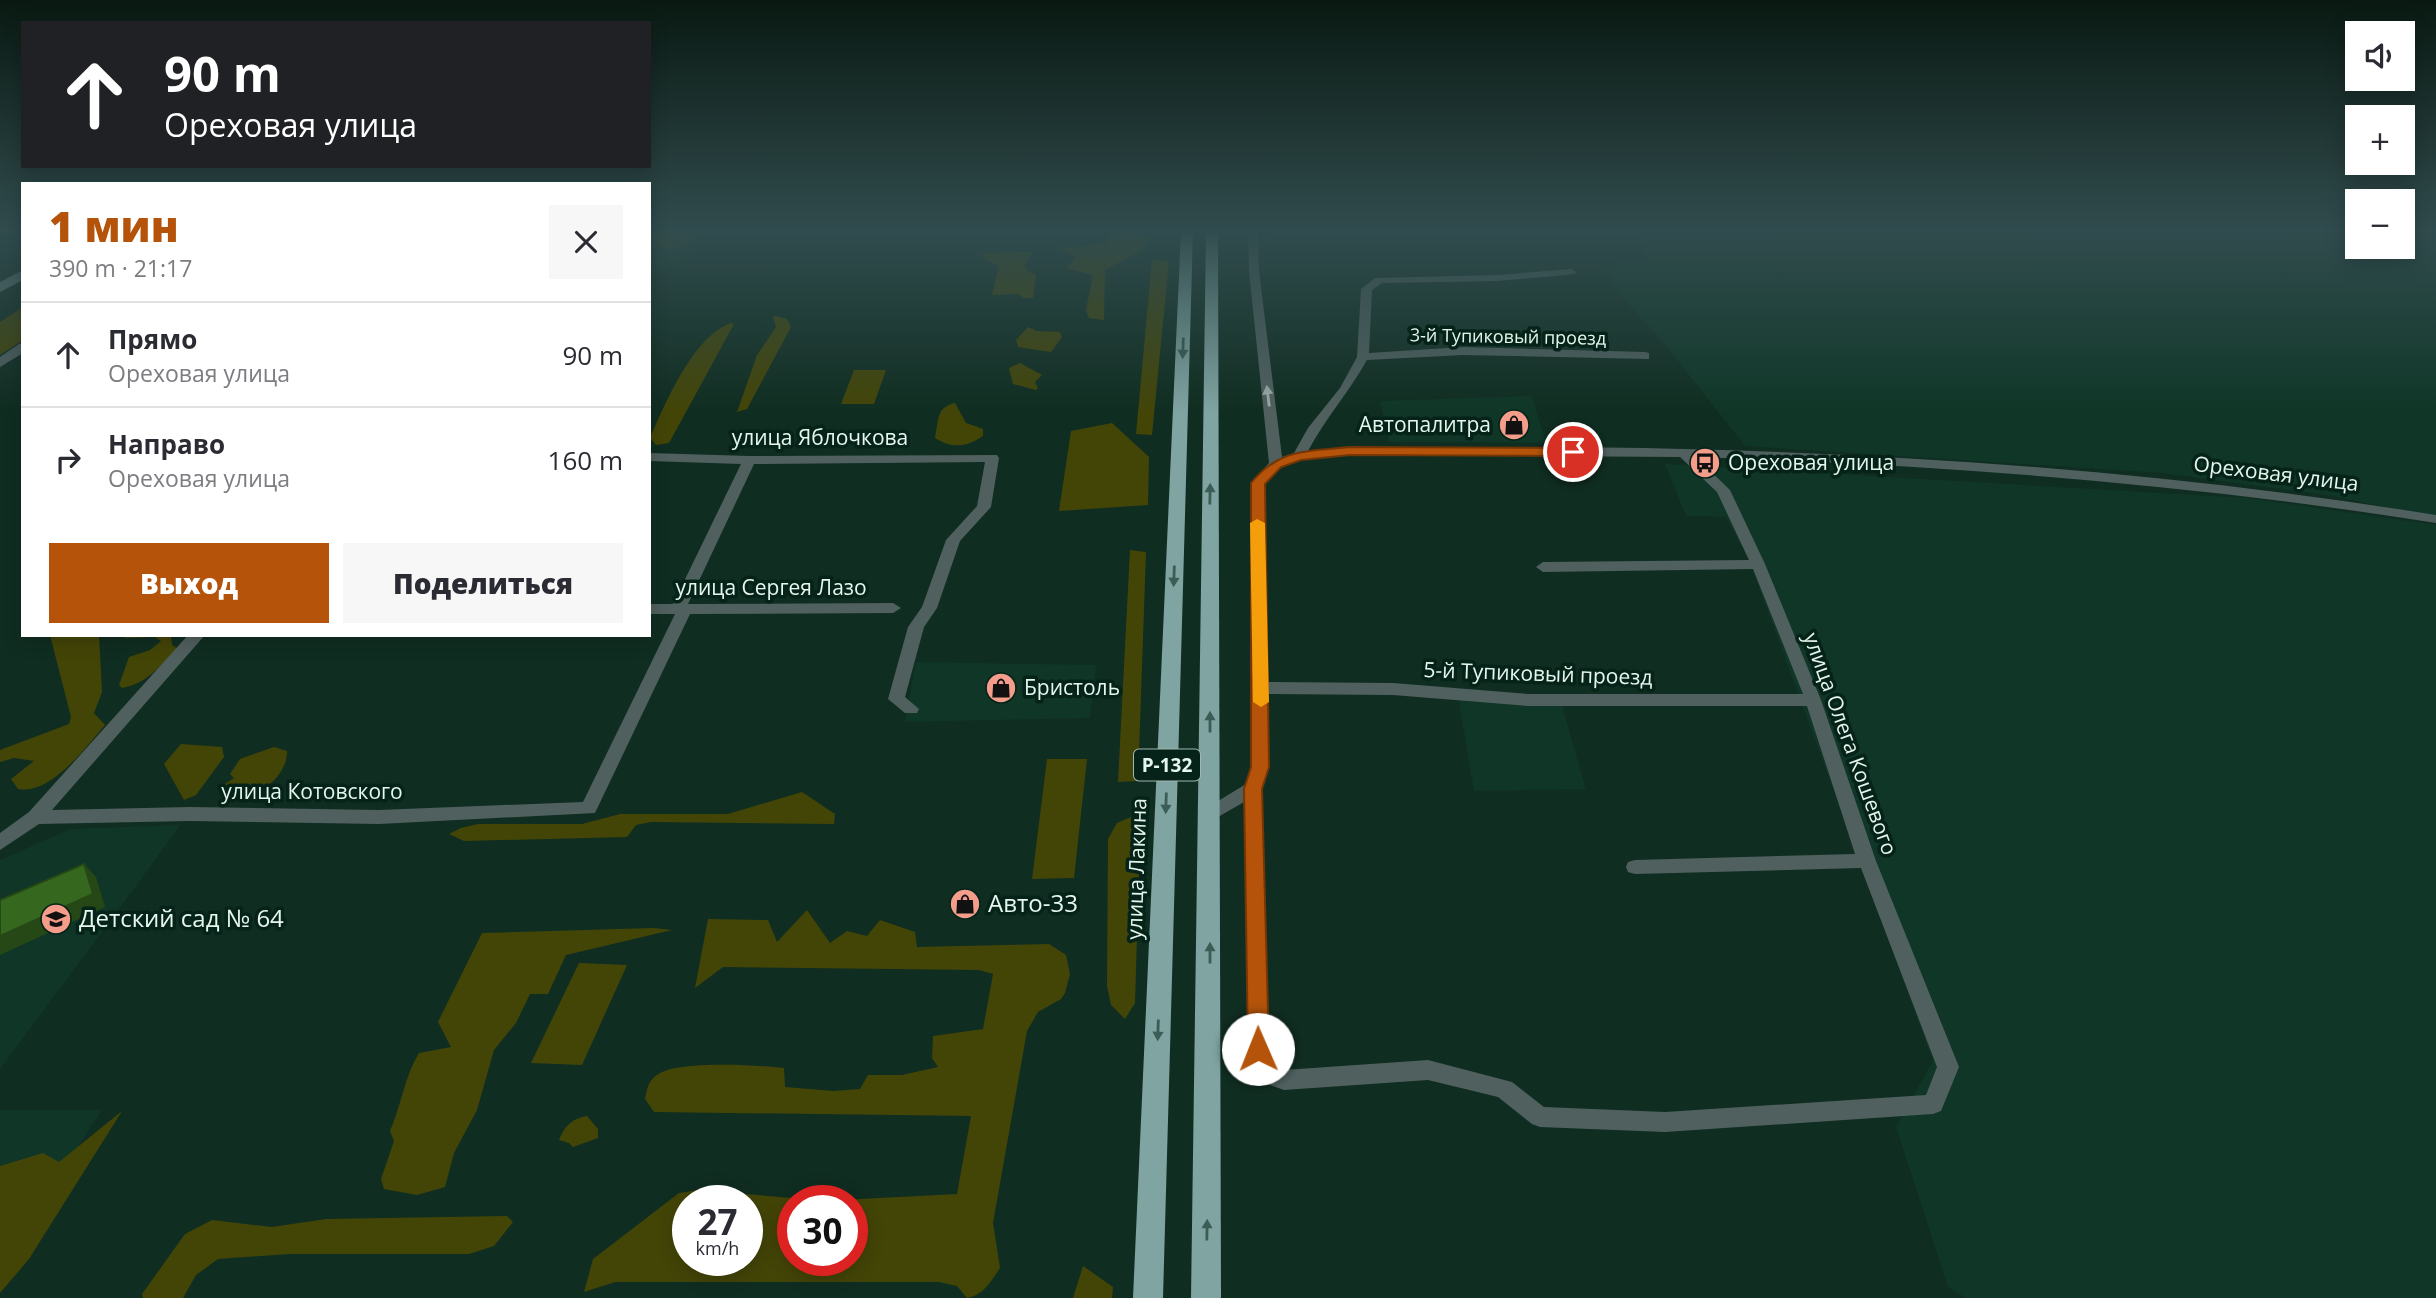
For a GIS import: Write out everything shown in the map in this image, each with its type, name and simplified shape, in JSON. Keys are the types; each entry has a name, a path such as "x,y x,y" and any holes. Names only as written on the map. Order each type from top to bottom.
{"highway":[{"name":"улица Лакина","path":"1148,1298 1185,292"},
{"name":"Р-132","path":"1206,1298 1211,814 1209,558 1211,292"}],"street":[{"path":"1211,814 1253,789 1260,767 1258,483 1276,464 1256,292"},
{"path":"1299,456 1314,428 1345,389 1363,356 1367,292"},
{"path":"0,363 21,348"},
{"name":"3-й Тупиковый проезд","path":"1363,356 1463,351 1645,356"},
{"name":"Ореховая улица","path":"1276,464 1299,456 1350,451 1684,453 1960,468 2160,483 2333,501 2436,519"},
{"name":"улица Олега Кошевого","path":"1253,789 1258,1049 1270,1075 1284,1080 1428,1070 1504,1089 1540,1117 1665,1122 1933,1104 1948,1067 1867,861 1813,700 1758,564 1723,490 1684,453"},
{"name":"улица Яблочкова","path":"651,457 749,460 992,458 984,507 953,540 929,608 916,627 896,699 911,709"},
{"path":"682,609 749,460"},
{"path":"1543,568 1758,564"},
{"name":"улица Сергея Лазо","path":"651,610 893,608"},
{"name":"улица Котовского","path":"35,817 190,814 380,817 589,808 682,609"},
{"path":"0,843 35,817 195,637"},
{"name":"5-й Тупиковый проезд","path":"1261,688 1393,690 1528,699 1813,700"},
{"path":"1635,867 1867,861"}],"shaded area":[{"path":"993,292 1034,292 1033,298 1023,298 1018,294 992,295"},
{"path":"1090,292 1105,292 1104,320 1089,318 1086,310"},
{"path":"1149,292 1166,292 1152,435 1136,434"},
{"path":"1620,292 2436,292 2436,518 2333,496 2162,473 1745,446"},
{"path":"21,308 21,341 0,355 0,322"},
{"path":"775,316 787,319 791,327 747,409 737,412 757,355 776,327"},
{"path":"734,324 669,443 656,445 651,436 682,372 705,341 718,330"},
{"path":"1028,327 1037,331 1060,332 1062,337 1051,352 1018,347 1016,340"},
{"path":"1020,363 1042,375 1035,382 1038,388 1036,390 1013,384 1009,368"},
{"path":"854,370 886,370 874,404 841,404"},
{"path":"1532,396 1546,443 1389,442 1380,401"},
{"path":"955,403 966,423 983,429 983,436 959,445 947,444 935,438 941,411"},
{"path":"1112,423 1149,457 1148,505 1059,511 1071,431"},
{"path":"1665,464 2247,498 2436,525 2436,1298 1966,1298 1948,1287 1896,1127 1933,1061 1749,560 1726,517 1686,516"},
{"path":"1130,550 1146,552 1138,781 1118,782"},
{"path":"51,637 99,637 102,692 94,713 105,725 55,777 43,785 18,789 11,779 34,761 14,758 0,762 0,750 69,724 71,717"},
{"path":"155,637 171,637 172,645 177,648 146,678 122,688 119,685 129,657 150,650 161,641"},
{"path":"916,662 1096,665 1090,718 905,722"},
{"path":"1459,701 1561,702 1586,789 1474,791"},
{"path":"181,744 222,747 224,757 196,795 184,800 164,764"},
{"path":"274,747 287,751 286,761 274,780 245,797 223,796 222,786 234,778 230,774 240,759"},
{"path":"1047,759 1087,759 1074,878 1032,879"},
{"path":"802,792 835,814 834,824 651,822 636,825 627,837 464,841 449,834 478,824 582,824 620,814 728,814"},
{"path":"1131,817 1137,822 1140,836 1135,1003 1125,1019 1111,1005 1107,986 1108,839 1117,823"},
{"name":"Детский сад № 64","path":"180,825 0,1069 0,860 71,829"},
{"path":"807,910 830,943 847,931 867,936 880,920 915,932 917,947 1049,944 1066,955 1070,974 1065,993 1061,999 1038,1012 1027,1031 993,1223 1000,1268 987,1287 978,1294 967,1298 957,1286 939,1282 615,1282 584,1292 593,1259 672,1198 672,1276 763,1276 763,1196 777,1197 777,1276 868,1276 868,1199 957,1194 971,1116 654,1112 645,1099 650,1083 657,1075 667,1070 699,1065 784,1068 785,1087 833,1091 860,1089 868,1075 902,1075 938,1067 932,1058 933,1036 983,1029 993,974 979,970 723,967 695,988 708,919 768,920 777,942"},
{"path":"654,928 672,930 566,955 548,994 530,994 516,1023 494,1050 477,1110 454,1153 445,1187 417,1195 384,1189 381,1179 394,1141 390,1131 410,1071 419,1053 451,1047 438,1022 482,933"},
{"path":"579,963 627,965 582,1065 531,1063"},
{"path":"0,1110 102,1110 0,1265"},
{"path":"122,1111 29,1259 0,1293 0,1166 43,1153 59,1162"},
{"path":"587,1116 598,1129 598,1138 573,1147 559,1140 569,1124"},
{"path":"507,1216 513,1222 494,1246 469,1254 289,1254 218,1259 196,1275 183,1298 143,1298 142,1294 185,1234 212,1220 272,1227 326,1219"},
{"path":"1083,1266 1113,1287 1112,1298 1073,1298"}],"building":[{"path":"84,864 93,894 0,936 0,900"}],"slow traffic":[{"path":"1257,523 1261,702"}],"place":[{"name":"Автопалитра","path":"1514,425"},
{"name":"Ореховая улица","path":"1705,463"},
{"name":"Бристоль","path":"1001,688"},
{"name":"Авто-33","path":"965,904"},
{"name":"Детский сад № 64","path":"56,919"}],"route":[{"path":"1258,1049 1253,789 1260,767 1258,483 1276,464 1299,456 1350,451 1573,452"}]}
